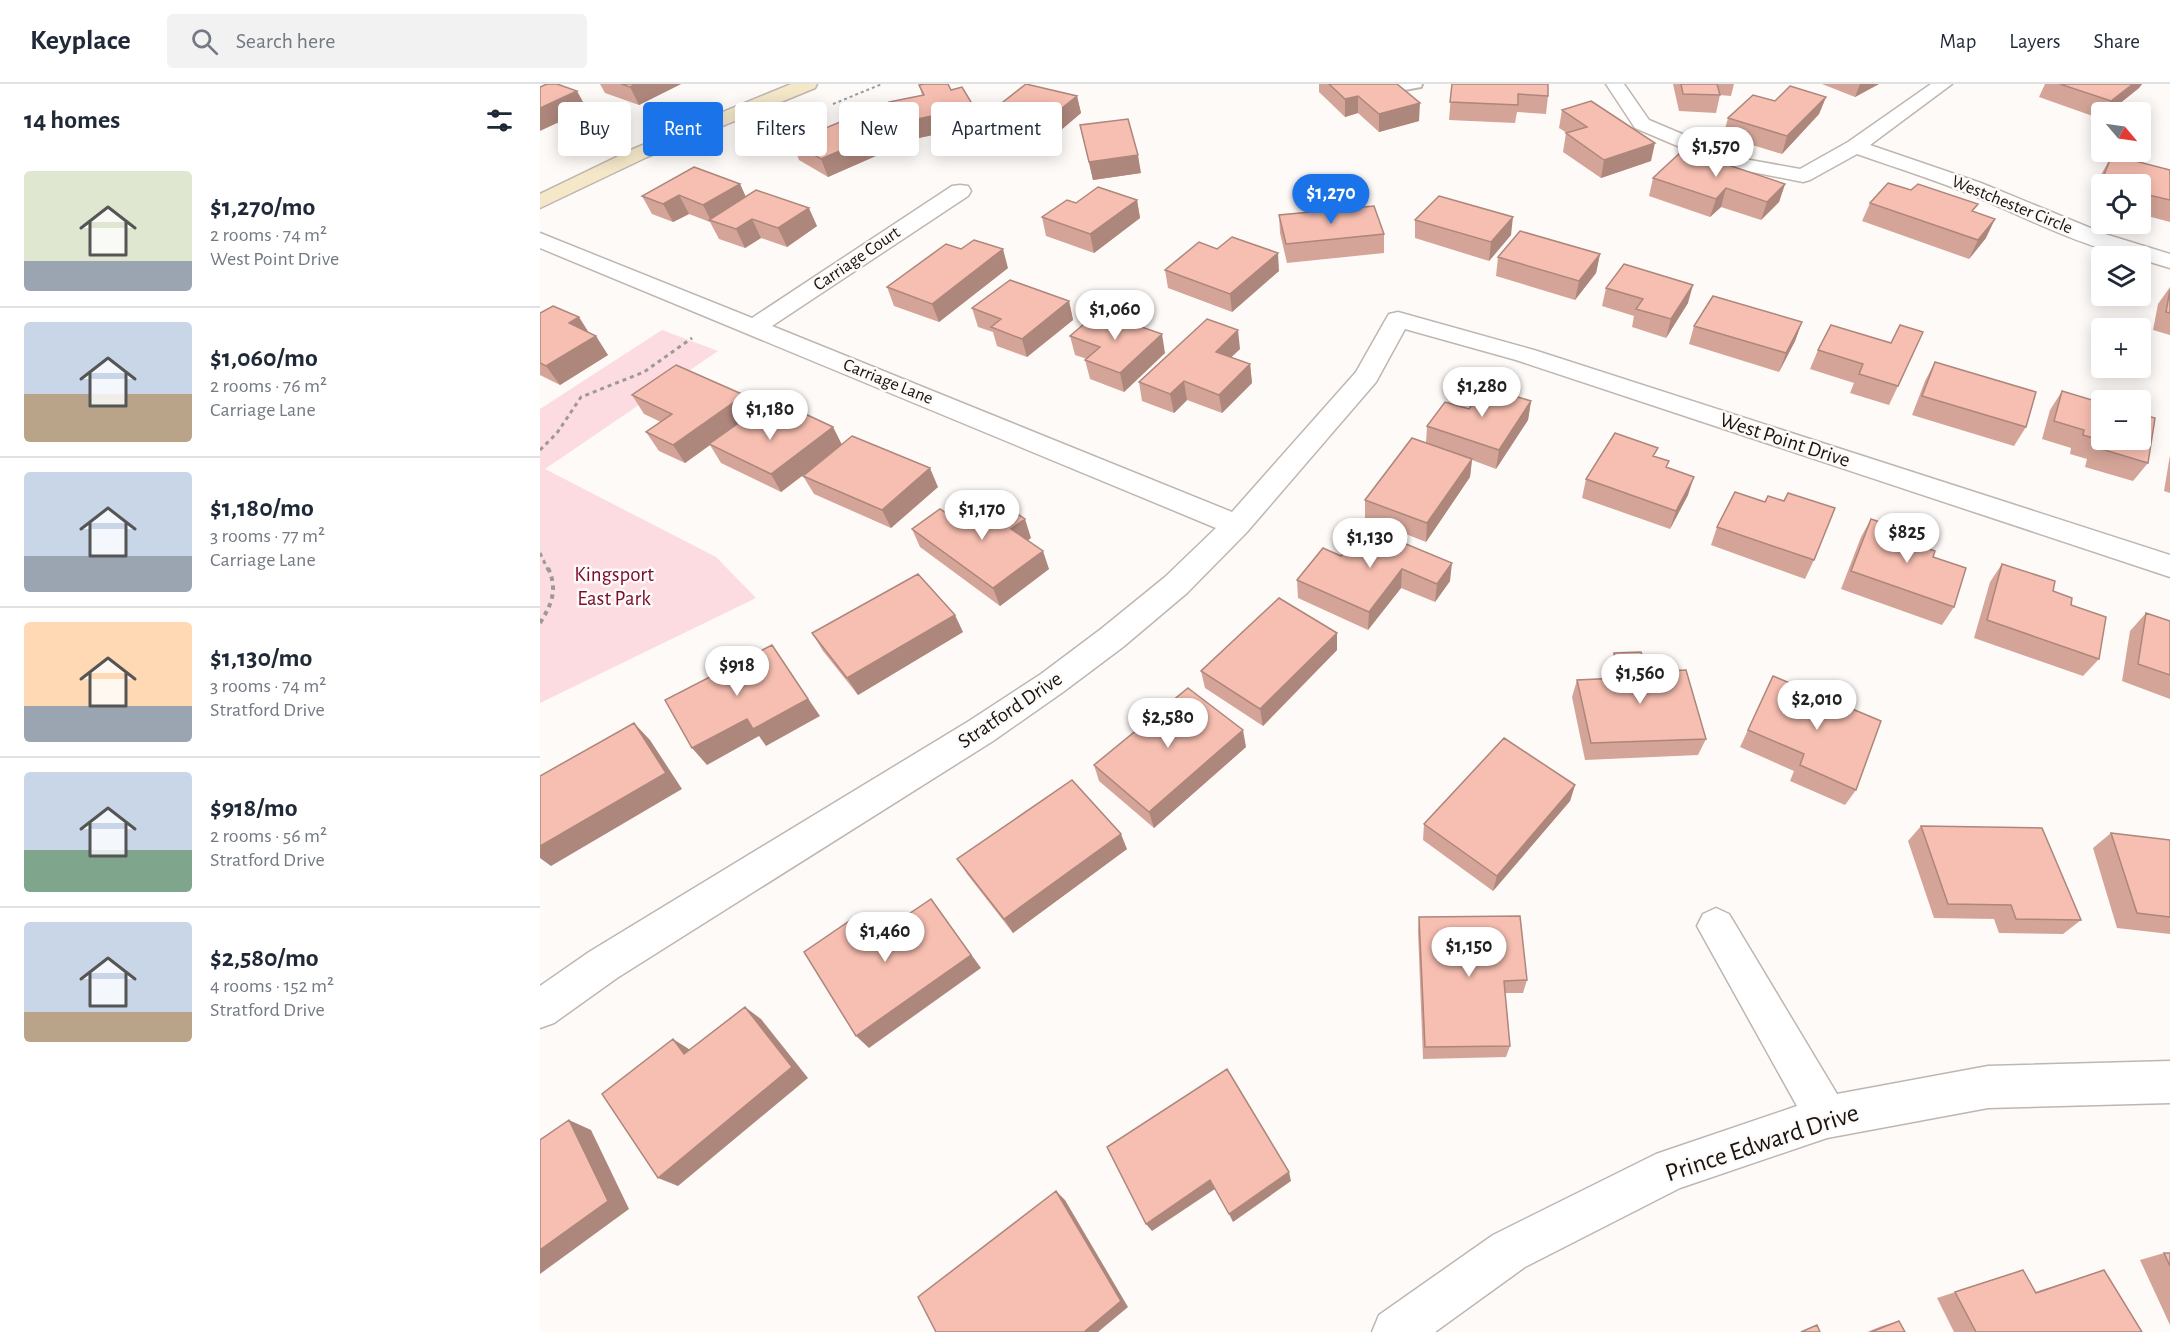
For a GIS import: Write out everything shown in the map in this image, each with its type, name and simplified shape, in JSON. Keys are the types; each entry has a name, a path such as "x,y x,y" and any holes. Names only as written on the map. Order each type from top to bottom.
{"street":[{"path":"540,202 640,153 808,84"},
{"path":"1615,84 1642,124 1734,164 1803,176 1855,146 1943,84"},
{"name":"Westchester Circle","path":"1855,146 1973,188 2097,239 2170,261"},
{"name":"Carriage Court","path":"754,327 960,190"},
{"name":"Carriage Lane","path":"540,240 1237,525"},
{"name":"Stratford Drive","path":"540,1009 603,965 981,731 1052,683 1112,638 1176,585 1237,525 1367,376 1398,319"},
{"name":"West Point Drive","path":"1398,319 1537,358 2170,566"},
{"path":"1716,926 1827,1117"},
{"name":"Prince Edward Drive","path":"1396,1332 1509,1251 1671,1169 1827,1117 1988,1087 2170,1082"}],"lane":[{"path":"1383,90 1416,84"}],"path":[{"path":"540,450 557,433 581,397 644,372 690,340 729,317"},
{"path":"540,553 555,581 550,608 540,623"}],"green space":[{"name":"Kingsport East Park","path":"662,330 718,351 545,469 716,557 756,598 540,703 540,409"}],"building":[{"path":"557,84 577,91 540,108 540,87"},
{"path":"948,84 951,90 962,87 971,102 931,102 931,116 919,119 919,102 889,102 924,95 919,85"},
{"path":"1026,84 1077,96 1062,108 1062,102 1003,102"},
{"path":"1329,84 1397,84 1420,103 1379,114 1358,96 1345,99"},
{"path":"1452,84 1548,84 1548,96 1518,94 1518,105 1450,102"},
{"path":"1681,84 1717,84 1720,95 1683,94"},
{"path":"2060,84 2133,84 2111,101"},
{"path":"1790,86 1826,97 1787,136 1728,118 1753,95 1775,101"},
{"path":"1591,101 1655,143 1604,160 1566,133 1587,127 1562,110"},
{"path":"1128,119 1138,155 1089,162 1080,125"},
{"path":"839,122 839,151 821,159 816,156 827,156 827,127"},
{"path":"1683,150 1785,184 1767,202 1726,188 1716,199 1653,178"},
{"path":"2109,162 2139,162 2170,170 2170,200 2151,196 2151,174 2104,174"},
{"path":"694,167 740,184 703,205 679,195 663,204 642,196"},
{"path":"1888,183 1911,190 1918,184 1978,204 1972,211 1995,219 1978,240 1870,203"},
{"path":"1098,187 1137,200 1090,234 1042,217 1067,200 1076,203"},
{"path":"756,190 809,208 778,228 752,219 736,229 709,220"},
{"path":"1439,196 1513,217 1491,242 1415,220"},
{"path":"1374,206 1384,234 1286,244 1279,215"},
{"path":"1520,231 1600,254 1579,281 1498,257"},
{"path":"1232,237 1278,253 1230,294 1165,270 1199,242 1217,249"},
{"path":"974,240 1003,249 932,304 887,287 946,244 961,249"},
{"path":"1624,264 1693,285 1671,319 1636,309 1643,299 1606,288"},
{"path":"1010,280 1069,301 1022,339 991,327 1001,319 972,308"},
{"path":"2170,290 2170,313 2166,312"},
{"path":"1713,296 1802,322 1786,353 1694,326"},
{"path":"553,306 579,317 569,323 596,336 546,366 540,363 540,313"},
{"path":"1098,312 1162,334 1120,373 1085,360 1100,347 1070,336"},
{"path":"1207,319 1238,330 1216,352 1250,364 1219,395 1184,381 1170,394 1139,382"},
{"path":"1831,325 1891,343 1900,325 1923,332 1898,386 1859,374 1863,364 1818,350"},
{"path":"1935,362 2036,392 2026,427 1922,396"},
{"path":"676,365 744,395 673,445 646,432 672,414 632,395"},
{"path":"1485,387 1531,401 1499,450 1427,426 1445,402 1469,409"},
{"path":"2062,391 2091,400 2091,437 2083,435 2084,430 2054,421"},
{"path":"801,412 833,427 771,474 709,444 750,415 779,428"},
{"path":"2151,417 2155,418 2151,444"},
{"path":"1615,433 1658,448 1653,456 1669,461 1666,467 1694,477 1676,511 1586,479"},
{"path":"852,436 930,468 882,510 803,476"},
{"path":"1412,438 1472,459 1427,523 1365,500"},
{"path":"2105,450 2150,450 2148,463"},
{"path":"1735,492 1765,502 1768,496 1784,501 1788,493 1835,508 1814,560 1717,527"},
{"path":"993,497 1025,519 1011,529 1043,551 993,588 912,529 940,509 958,521"},
{"path":"1871,519 1920,536 1917,545 1935,551 1933,557 1966,568 1954,607 1851,571"},
{"path":"1365,527 1452,563 1437,584 1402,569 1369,612 1297,580 1323,548 1341,556"},
{"path":"2002,564 2055,581 2053,591 2072,598 2071,605 2106,617 2099,659 1987,620"},
{"path":"918,574 955,615 847,678 812,633"},
{"path":"1279,598 1337,633 1260,709 1201,671"},
{"path":"2146,613 2170,621 2170,675 2138,664"},
{"path":"772,645 808,699 753,729 747,719 692,748 665,700"},
{"path":"1641,652 1647,672 1686,670 1706,739 1591,743 1577,680 1619,678 1614,653"},
{"path":"1773,676 1881,721 1856,790 1800,765 1804,754 1748,730"},
{"path":"1188,688 1243,730 1149,812 1094,765"},
{"path":"634,723 666,773 540,846 540,776"},
{"path":"1504,738 1575,785 1497,876 1424,824"},
{"path":"1072,780 1121,834 1004,919 957,859"},
{"path":"1921,826 2042,828 2081,920 2016,919 2011,905 1948,904"},
{"path":"2111,833 2170,840 2170,917 2137,913"},
{"path":"931,899 971,955 856,1036 804,952 858,915 873,938"},
{"path":"1520,916 1527,980 1504,981 1510,1046 1425,1047 1419,917"},
{"path":"745,1007 792,1067 658,1178 602,1094 673,1039 684,1054"},
{"path":"1227,1069 1289,1172 1229,1214 1210,1180 1146,1224 1107,1147"},
{"path":"569,1120 608,1201 540,1250 540,1140"},
{"path":"1056,1191 1121,1301 1084,1332 936,1332 918,1297"},
{"path":"2164,1253 2170,1253 2170,1266"},
{"path":"2023,1270 2036,1293 2104,1270 2142,1332 1976,1332 1955,1292"},
{"path":"1899,1321 1905,1332 1871,1332"},
{"path":"1817,1325 1820,1332 1801,1332"}]}
